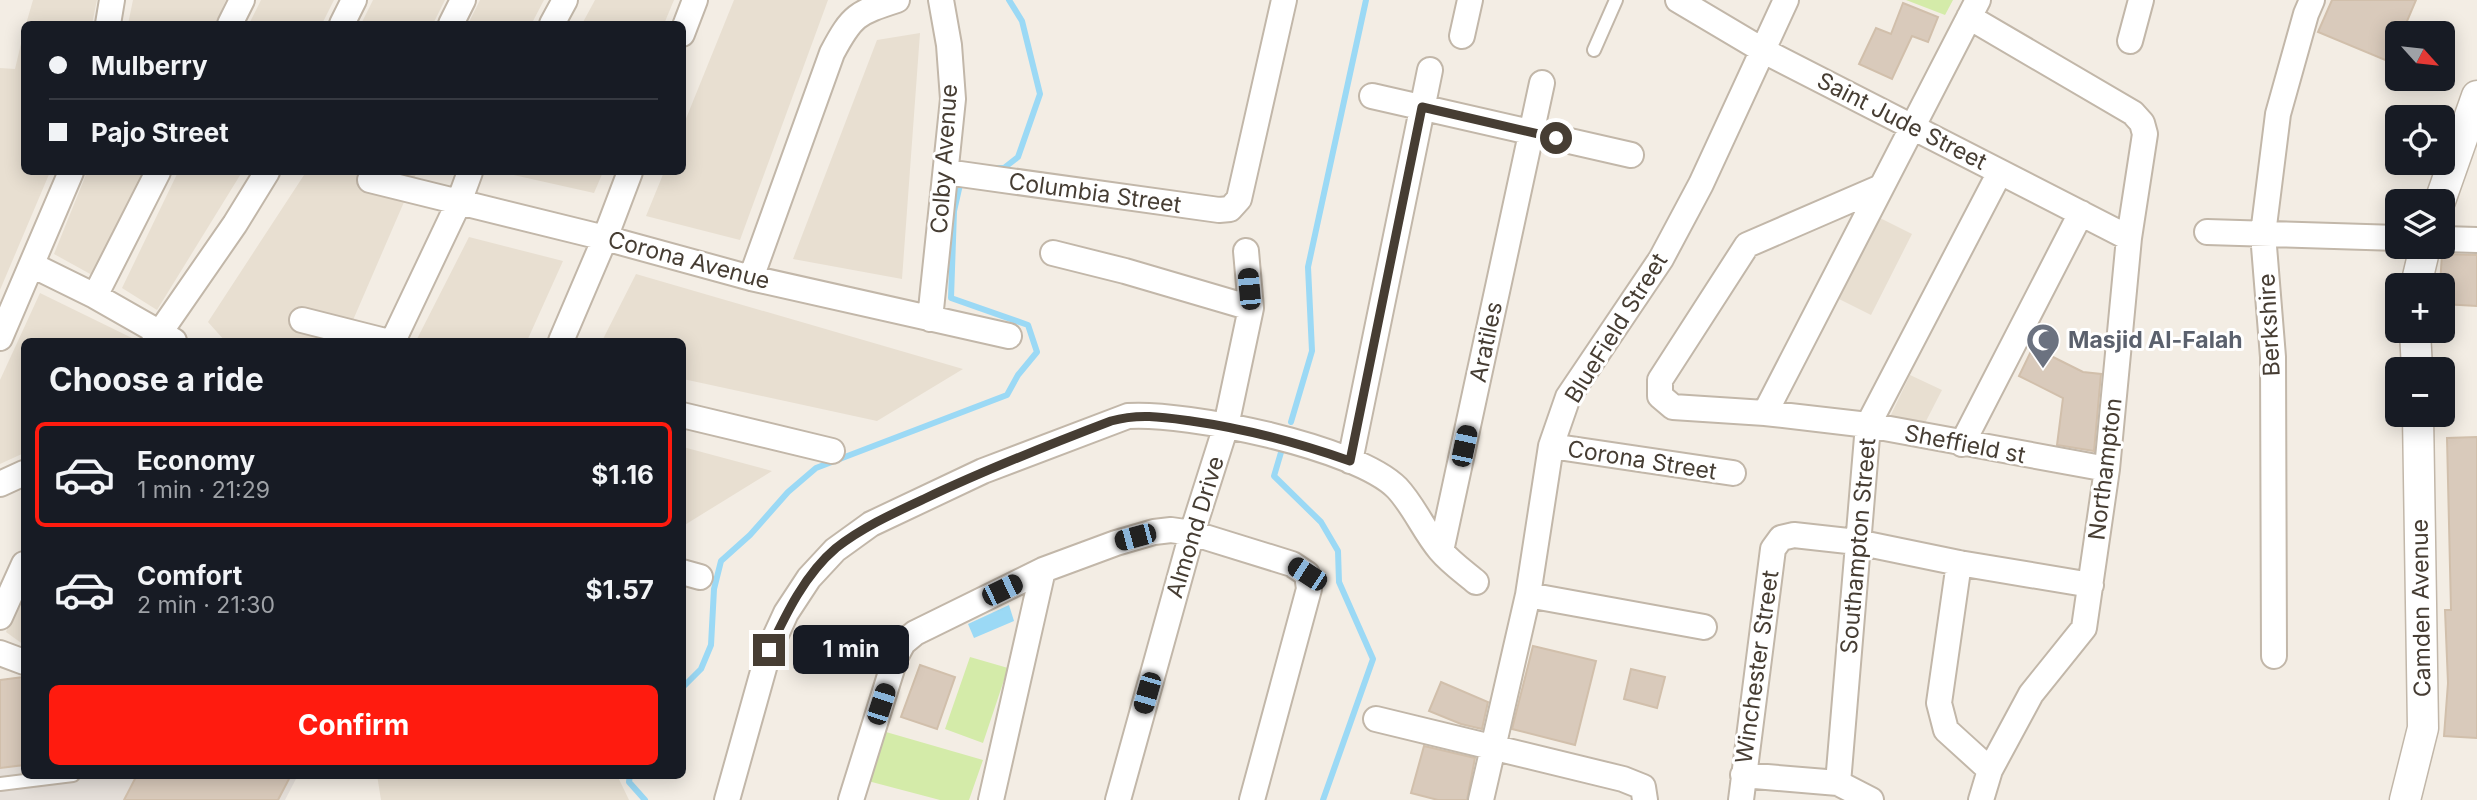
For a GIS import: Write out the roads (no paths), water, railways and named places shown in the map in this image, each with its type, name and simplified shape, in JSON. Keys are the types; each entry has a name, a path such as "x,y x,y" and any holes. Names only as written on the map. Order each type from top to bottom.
{"street":[{"path":"108,21 112,0"},
{"path":"232,21 242,0"},
{"path":"344,21 354,0"},
{"path":"452,21 463,0"},
{"path":"554,21 565,0"},
{"path":"686,23 695,0"},
{"path":"751,278 832,53 847,24 863,11 897,0"},
{"name":"Colby Avenue","path":"930,319 953,99 949,45 941,0"},
{"name":"Columbia Street","path":"946,172 1219,211 1230,209 1239,199 1284,0"},
{"path":"1462,36 1470,0"},
{"name":"Saint Jude Street","path":"1678,0 1764,51 2129,238"},
{"name":"BlueField Street","path":"1481,800 1528,596 1551,446 1568,397 1661,259 1701,184 1786,0"},
{"path":"2130,41 2141,0"},
{"name":"Berkshire","path":"2274,656 2273,357 2263,234 2278,114 2305,14 2312,0"},
{"path":"1765,413 1973,8"},
{"name":"Northampton","path":"1973,8 2133,113 2142,123 2145,134 2129,238 2107,469 2084,628 2031,694 1990,770 1980,800"},
{"path":"1350,461 1430,70"},
{"name":"Aratiles","path":"1441,551 1542,83"},
{"path":"1372,96 1631,155"},
{"path":"2444,189 2477,96"},
{"name":"Southampton Street","path":"1838,783 1868,425 2000,172"},
{"path":"0,338 70,175"},
{"path":"95,296 157,175"},
{"path":"32,265 95,296 163,338 265,175"},
{"path":"394,338 459,202 469,175"},
{"path":"562,338 630,175"},
{"name":"Corona Avenue","path":"370,180 605,238 751,278 1009,336"},
{"name":"Sheffield st","path":"1881,187 1747,245 1660,380 1660,396 1674,407 1765,413 1868,425 2107,469"},
{"path":"1962,444 2081,213"},
{"path":"2207,232 2385,238"},
{"path":"2455,239 2477,240"},
{"name":"Almond Drive","path":"1118,800 1192,533 1226,426 1251,308 1246,251"},
{"path":"1053,253 1251,308"},
{"path":"302,320 373,338"},
{"path":"727,800 769,650 786,613 809,578 835,550 871,524 983,471 1128,416 1147,415 1226,426 1288,440 1377,472 1398,489 1441,551 1476,582"},
{"path":"686,416 832,451"},
{"name":"Camden Avenue","path":"2405,800 2423,728 2418,427"},
{"name":"Corona Street","path":"1551,446 1733,473"},
{"path":"0,484 21,474"},
{"path":"851,800 896,656 903,643 915,633 1043,570 1116,542 1171,530 1192,533 1292,564 1307,574 1308,589 1252,800"},
{"name":"Winchester Street","path":"1741,800 1773,549 1781,538 1794,535 1857,542"},
{"path":"1857,542 1959,563 2091,584"},
{"path":"1959,563 1939,703 1941,718 1946,730 1990,770"},
{"path":"991,800 1043,570"},
{"path":"0,617 21,571"},
{"path":"1528,596 1704,627"},
{"path":"0,653 21,661"},
{"path":"1376,719 1623,779 1643,787 1645,800"},
{"path":"1743,775 1838,783 1871,800"}],"lane":[{"path":"1594,50 1616,0"},
{"path":"0,784 41,779"}],"water":[{"path":"1009,605 1014,621 974,638 968,624"}],"waterway":[{"path":"999,168 1004,168 1018,157 1040,94 1022,21 1009,0"},
{"path":"1291,422 1312,351 1308,267 1366,0"},
{"path":"686,684 701,669 711,645 714,589 721,561 750,535 788,492 816,468 1007,395 1018,375 1037,352 1028,325 951,298 954,211 961,180"},
{"path":"1282,449 1274,476 1321,522 1338,551 1339,582 1373,659 1323,800"},
{"path":"629,779 629,782 645,800"}],"place":[{"name":"Masjid Al-Falah","path":"2043,370"}]}
